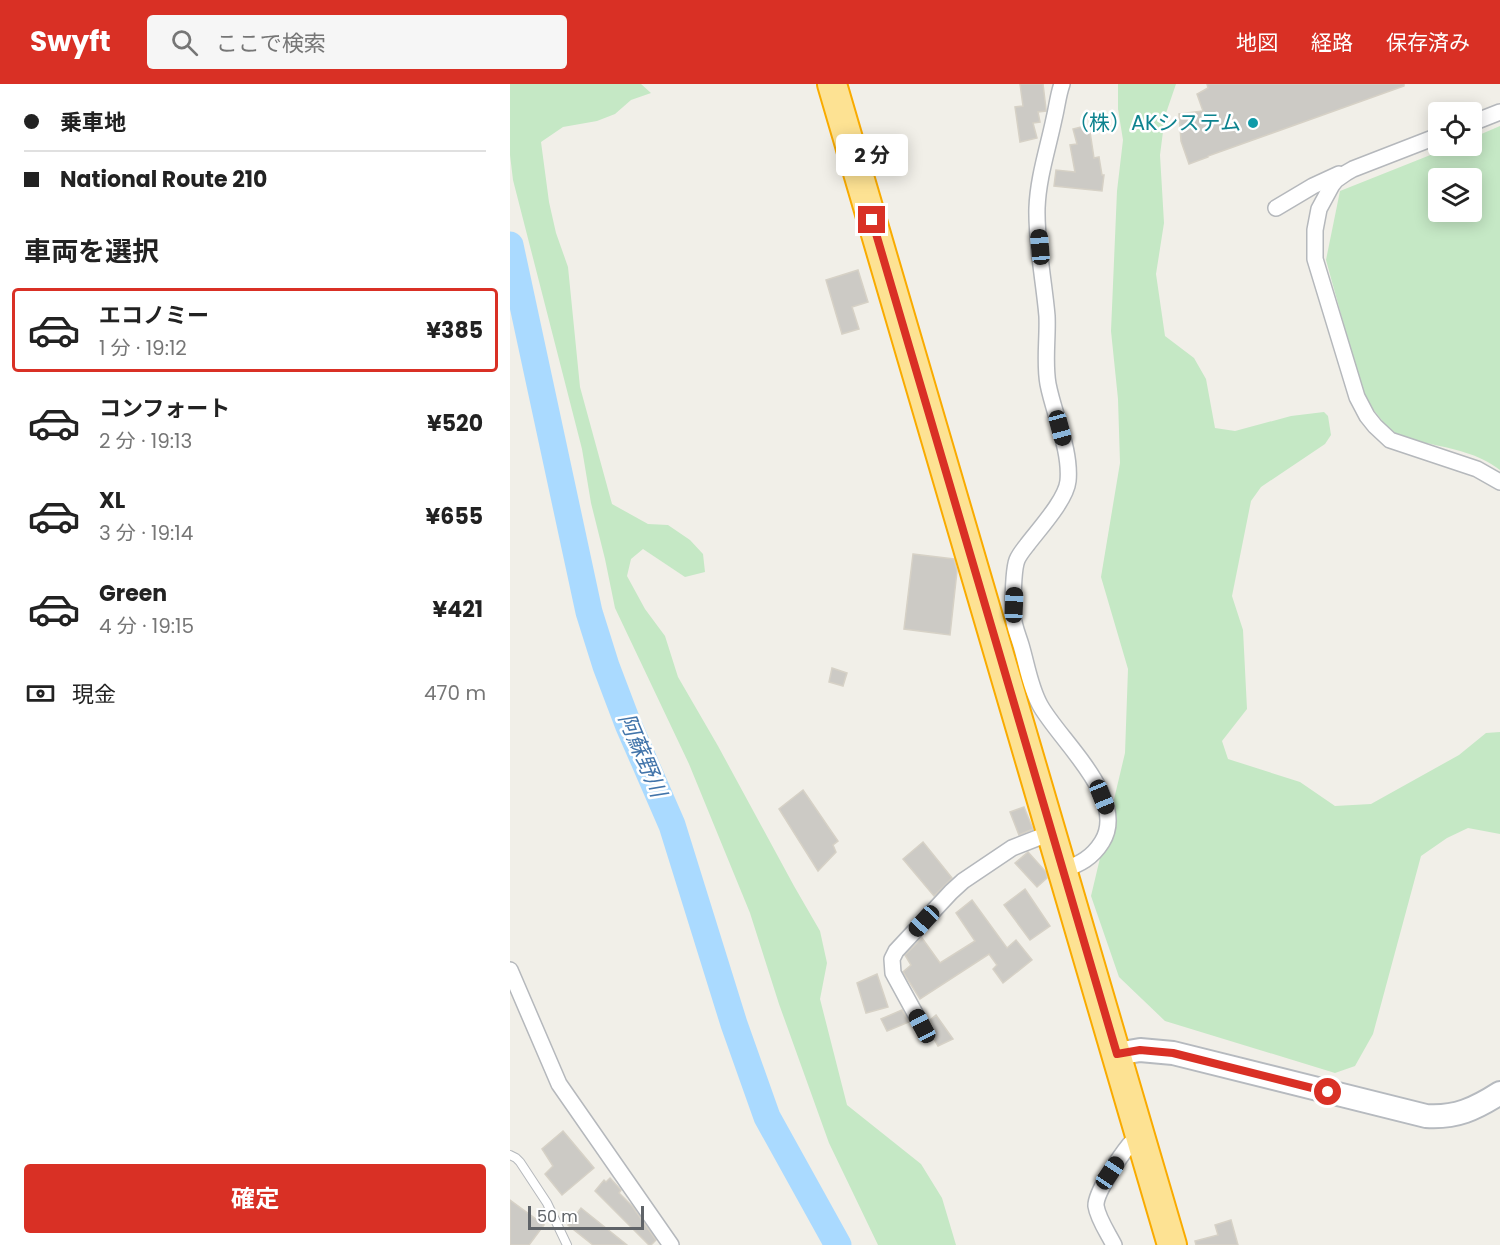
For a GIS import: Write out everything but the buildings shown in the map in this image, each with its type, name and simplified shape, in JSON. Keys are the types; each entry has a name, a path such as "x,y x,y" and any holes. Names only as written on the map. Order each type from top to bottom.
{"highway":[{"path":"832,84 1172,1245"}],"street":[{"path":"1062,84 1041,174 1037,209 1047,325 1047,375 1066,451 1068,480 1061,500 1017,560 1013,616 1041,706 1088,769 1107,809 1109,820 1106,836 1096,851 1082,862 1063,870"},
{"path":"1482,119 1500,112"},
{"path":"1276,207 1313,186 1428,140"},
{"path":"1353,169 1336,180 1324,200 1316,221 1314,249 1317,268 1362,407 1375,426 1390,440 1477,469 1500,482"},
{"path":"922,1026 893,973 892,958 896,951 963,881 1012,848 1034,839 1053,835"},
{"path":"510,970 559,1084 671,1245"},
{"path":"1117,1054 1140,1050 1173,1053 1426,1116 1443,1117 1464,1112 1500,1093"},
{"path":"1114,1245 1098,1215 1096,1200 1131,1143 1141,1135"}],"lane":[{"path":"510,1155 520,1162 548,1203 567,1245"}],"green space":[{"path":"510,84 641,84 651,93 631,100 615,114 597,121 563,127 541,142 549,202 556,233 568,267 580,387 612,504 648,524 668,525 690,540 703,554 705,572 685,577 643,549 631,559 627,576 645,609 665,636 678,677 820,931 827,963 820,999 847,1105 921,1164 942,1198 956,1245 878,1245 829,1143 779,1004 750,913 689,764 615,608 591,503 582,449 513,180 510,155"},
{"path":"1118,84 1176,84 1165,116 1160,155 1164,223 1156,274 1165,336 1194,358 1206,379 1215,428 1235,431 1291,416 1324,412 1328,416 1331,435 1325,444 1261,487 1251,501 1232,596 1243,630 1247,709 1222,741 1228,759 1300,782 1335,806 1371,804 1459,755 1486,733 1500,732 1500,834 1468,828 1447,838 1421,856 1373,1034 1355,1066 1335,1073 1165,1021 1119,977 1091,896 1125,753 1128,669 1101,577 1120,463 1118,399 1111,331 1117,191 1123,140 1118,109"},
{"path":"1500,126 1500,470 1483,459 1465,452 1406,439 1398,435 1381,419 1363,394 1326,260 1340,191 1428,156 1482,156 1482,134"}],"waterway":[{"name":"阿蘇野川","path":"510,245 589,612 606,666 628,724 672,825 734,1024 767,1117 838,1245"}],"place":[{"name":"（株）AKシステム","path":"1253,123"}],"route":[{"path":"872,220 1117,1054 1140,1050 1173,1053 1328,1092"}]}
